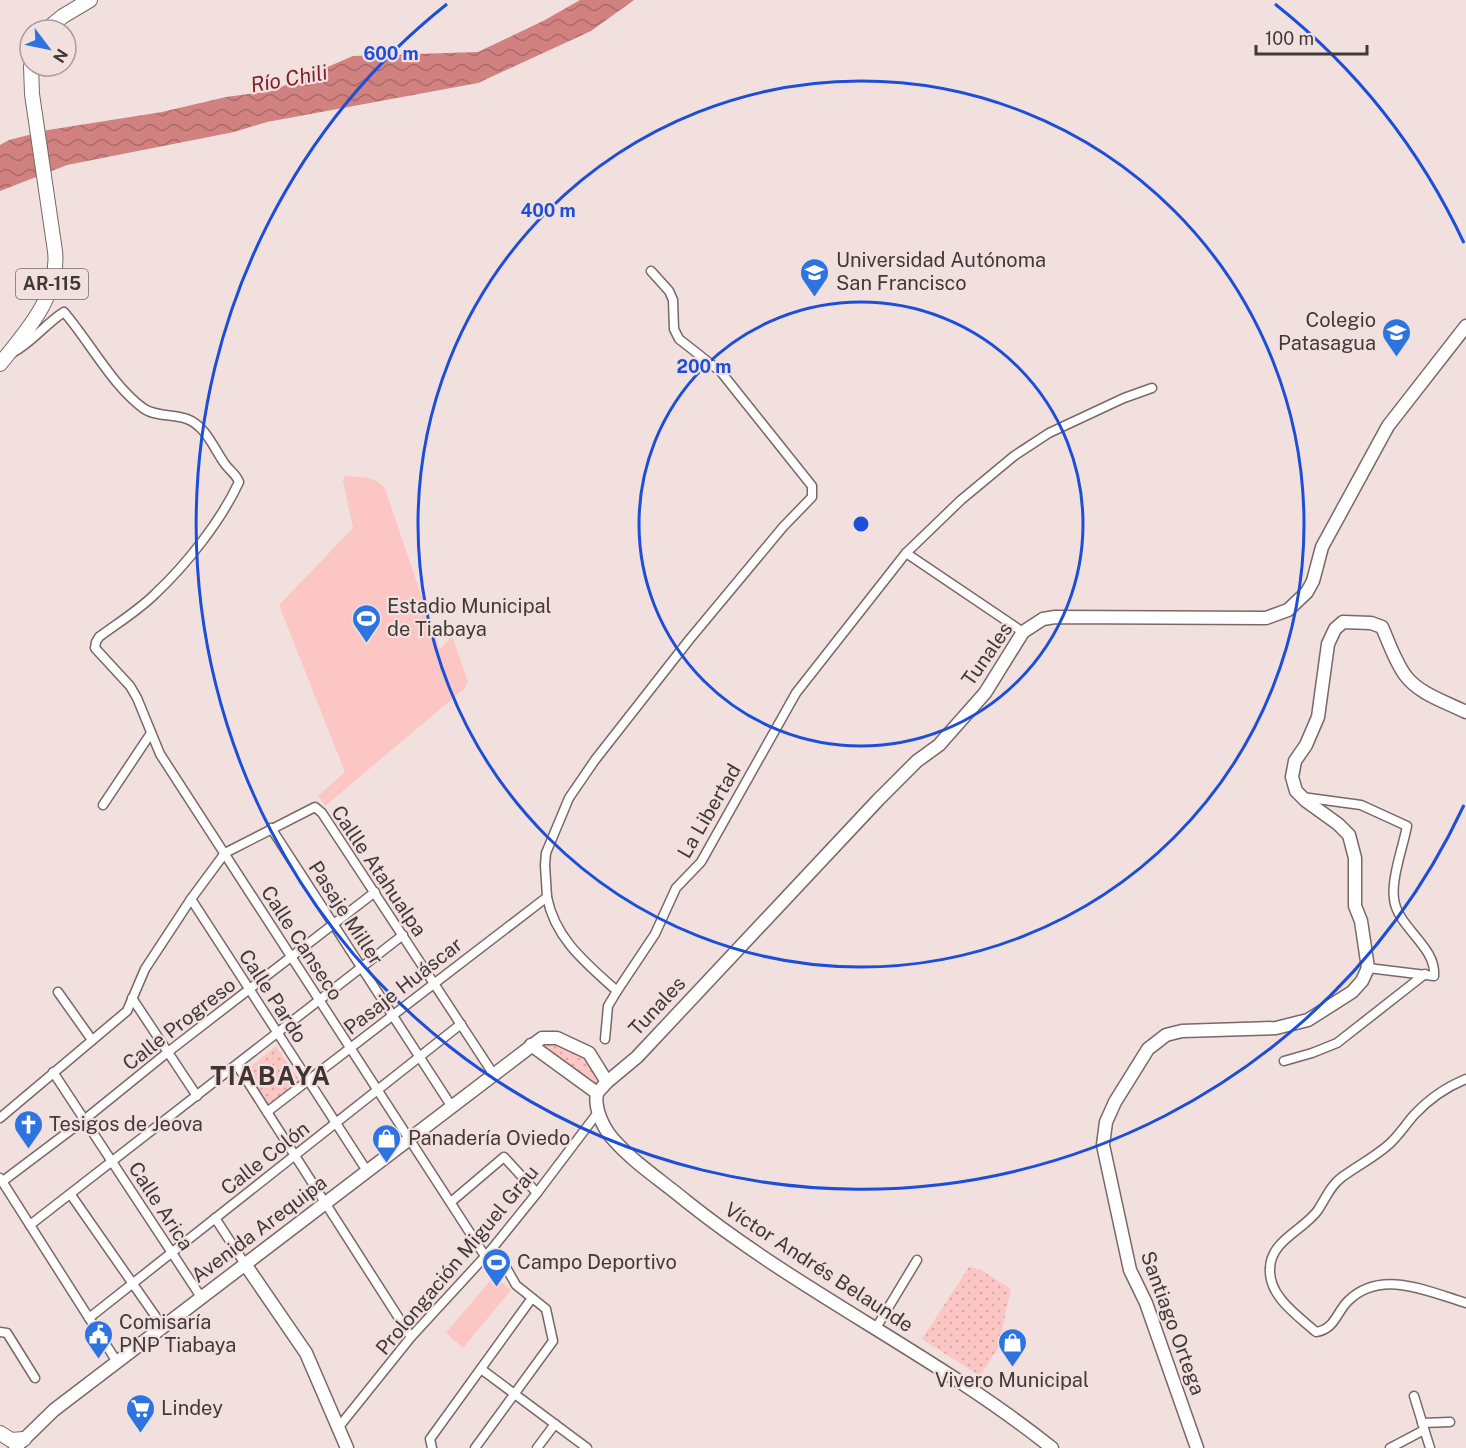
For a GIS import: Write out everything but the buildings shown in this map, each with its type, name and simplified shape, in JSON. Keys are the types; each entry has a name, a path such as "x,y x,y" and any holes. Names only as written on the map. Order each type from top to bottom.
{"main road":[{"path":"61,18 90,0"},
{"name":"AR-115","path":"3,360 41,309 52,284 55,259 31,78"},
{"path":"0,1433 19,1443"}],"street":[{"path":"617,991 569,947 553,918 547,897 544,865 549,842 569,798 582,779 689,640 783,526 814,494 812,486 721,372 679,339 674,329 673,300 669,291 651,271"},
{"name":"Calle Canseco","path":"3,360 24,347 47,323 64,312 130,397 145,410 187,419 202,428 226,466 236,475 239,482 211,528 175,574 154,596 99,637 96,648 130,686 160,754 451,1202 488,1253 504,1264 516,1285 546,1309 553,1341 514,1394"},
{"name":"Tunales","path":"607,1082 637,1057 878,800 917,761 947,736 985,693 1023,632 1043,619 1055,617 1266,618 1288,610 1307,592 1313,581 1322,547 1388,426 1466,326"},
{"name":"La Libertad","path":"605,1039 608,1006 655,934 676,888 701,861 796,693 906,553 961,500 1014,456 1049,433 1130,395 1152,388"},
{"path":"906,553 1023,632"},
{"path":"1302,797 1360,805 1407,826 1394,884 1394,901 1398,912 1431,957 1435,968 1434,976 1368,968 1361,921 1355,906 1355,858 1348,835 1338,824 1302,797 1296,791 1292,777 1294,761 1306,745 1318,717 1328,644 1335,629 1343,622 1371,623 1382,627 1405,675 1424,692 1466,712"},
{"path":"104,805 151,733"},
{"name":"Callle Atahualpa","path":"271,828 315,807 322,813 494,1075"},
{"path":"0,1118 127,1011 145,969 191,899 225,853 271,828"},
{"name":"Pasaje Miller","path":"271,828 452,1107"},
{"name":"Calle Progreso","path":"1,1179 84,1120 375,892"},
{"name":"Pasaje Huáscar","path":"267,1112 547,897"},
{"name":"Calle Pardo","path":"191,899 367,1171"},
{"path":"30,1225 403,935"},
{"name":"Santiago Ortega","path":"1197,1448 1146,1303 1130,1270 1103,1145 1106,1122 1115,1102 1148,1049 1166,1035 1182,1031 1276,1028 1308,1020 1352,992 1362,981 1368,968"},
{"path":"1284,1061 1337,1043 1425,974"},
{"path":"58,992 92,1040"},
{"path":"132,998 197,1096"},
{"name":"Calle Colón","path":"89,1317 461,1024"},
{"name":"Avenida Arequipa","path":"19,1443 54,1410 542,1038 557,1038 585,1050 592,1055 607,1082"},
{"path":"531,1046 597,1093 607,1082"},
{"path":"237,1065 411,1337"},
{"name":"Calle Arica","path":"53,1072 201,1298"},
{"path":"1466,1079 1445,1089 1427,1102 1389,1145 1370,1161 1342,1177 1330,1188 1318,1210 1307,1223 1284,1240 1273,1254 1270,1268 1273,1287 1287,1306 1316,1332 1332,1324 1348,1301 1367,1288 1383,1284 1404,1284 1466,1303"},
{"name":"Víctor Andrés Belaunde","path":"597,1093 602,1122 612,1138 703,1214 777,1268 876,1328 1000,1408 1052,1448"},
{"name":"Prolongación Miguel Grau","path":"338,1428 411,1337 488,1253 599,1111"},
{"path":"451,1202 504,1157 537,1193"},
{"path":"1,1179 117,1362"},
{"path":"71,1195 163,1327"},
{"path":"215,1218 306,1353 347,1448"},
{"path":"876,1328 917,1260"},
{"path":"432,1448 430,1439 532,1298"},
{"path":"0,1332 7,1333 35,1378"},
{"path":"481,1369 586,1448"},
{"path":"476,1448 514,1394"},
{"path":"1414,1396 1430,1448"},
{"path":"1390,1448 1423,1427 1450,1422"},
{"path":"537,1448 555,1424"}],"shaded area":[{"name":"Estadio Municipal de Tiabaya","path":"345,475 368,478 378,482 385,489 440,650 452,635 468,682 464,689 325,806 318,796 345,772 279,605 353,528 343,481"},
{"path":"548,1040 584,1053 601,1082 593,1084 546,1049 545,1045"},
{"path":"276,1046 300,1081 267,1108 243,1073"},
{"path":"969,1267 981,1270 1011,1289 998,1348 980,1376 922,1339"},
{"path":"494,1276 511,1290 463,1348 446,1333"}],"water":[{"path":"580,0 634,0 591,31 478,83 267,122 234,132 67,165 0,191 0,145 9,140 48,130 162,112 226,97 272,91 353,56 478,52 545,20"}],"place":[{"name":"Universidad Autónoma San Francisco","path":"815,298"},
{"name":"Colegio Patasagua","path":"1397,358"},
{"name":"Estadio Municipal de Tiabaya","path":"366,644"},
{"name":"Tesigos de Jeova","path":"28,1150"},
{"name":"Panadería Oviedo","path":"387,1164"},
{"name":"Campo Deportivo","path":"496,1288"},
{"name":"Comisaría PNP Tiabaya","path":"98,1360"},
{"name":"Vivero Municipal","path":"1012,1368"},
{"name":"Lindey","path":"140,1434"}],"district":[{"name":"TIABAYA","path":"271,1076"}],"water label":[{"name":"Río Chili","path":"289,79"}]}
